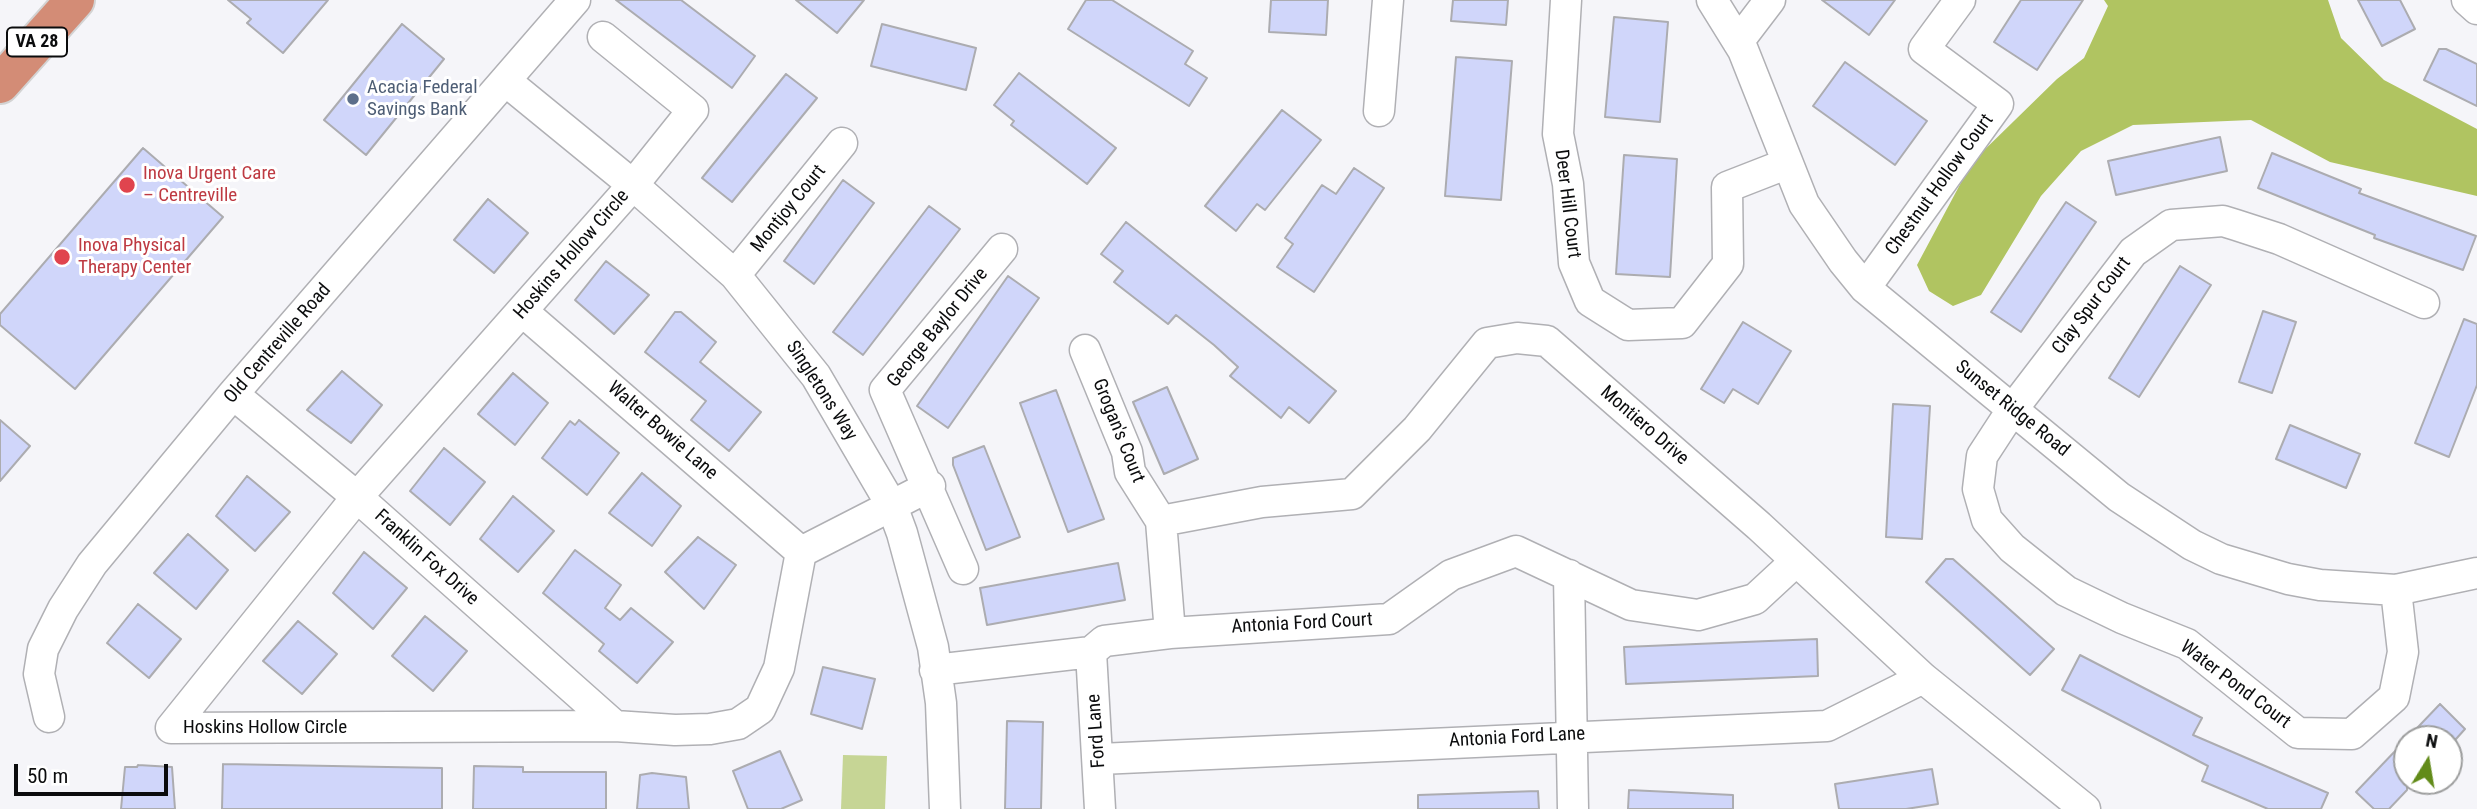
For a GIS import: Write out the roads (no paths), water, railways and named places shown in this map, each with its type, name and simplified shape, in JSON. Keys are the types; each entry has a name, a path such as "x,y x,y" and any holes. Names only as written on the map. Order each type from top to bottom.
{"highway":[{"name":"VA 28","path":"0,84 75,0"}],"street":[{"name":"Old Centreville Road","path":"49,717 39,674 43,649 63,609 92,564 233,394 507,82 575,0"},
{"path":"1379,111 1388,0"},
{"name":"Deer Hill Court","path":"1566,0 1558,134 1568,184 1574,263 1590,301 1628,325 1682,323 1728,264 1727,187 1786,164"},
{"name":"Sunset Ridge Road","path":"1712,0 1738,42 1756,80 1786,164 1804,204 1827,241 1865,288 2119,496 2166,530 2221,559 2256,571 2309,583 2396,590 2477,573"},
{"path":"1738,42 1770,0"},
{"name":"Chestnut Hollow Court","path":"1865,288 1998,104 1924,49 1960,0"},
{"path":"2467,0 2477,9"},
{"name":"Hoskins Hollow Circle","path":"603,37 693,110 633,185 356,497 171,728 615,726 710,729 738,724 760,709 779,668 801,552"},
{"name":"Singletons Way","path":"507,82 633,185 735,275 816,376 892,506 924,612 941,703 945,809"},
{"name":"Montjoy Court","path":"735,275 842,143"},
{"name":"Clay Spur Court","path":"2012,410 2133,252 2171,225 2223,221 2236,225 2279,239 2424,303"},
{"name":"George Baylor Drive","path":"963,569 930,486 886,390 1002,249"},
{"name":"Walter Bowie Lane","path":"522,311 801,552"},
{"name":"Montiero Drive","path":"1161,521 1262,502 1352,494 1417,429 1487,343 1517,338 1547,341 1759,526 1923,678 2085,809"},
{"name":"Grogan's Court","path":"1085,350 1127,452 1130,472 1161,521 1170,632"},
{"name":"Franklin Fox Drive","path":"233,394 356,497 615,726"},
{"name":"Water Pond Court","path":"2012,410 1982,456 1978,489 1987,520 2011,548 2066,592 2186,643 2298,733 2352,734 2394,697 2403,652 2396,590"},
{"path":"801,552 930,486"},
{"name":"Antonia Ford Court","path":"935,670 1091,652 1104,641 1170,632 1389,619 1451,575 1516,551 1631,605 1698,615 1755,600 1795,562"},
{"path":"1569,575 1573,809"},
{"name":"Ford Lane","path":"1091,652 1100,759 1101,809"},
{"name":"Antonia Ford Lane","path":"1100,759 1572,735 1827,726 1923,678"}],"place":[{"name":"Acacia Federal Savings Bank","path":"353,99"},
{"name":"Inova Urgent Care – Centreville","path":"127,185"},
{"name":"Inova Physical Therapy Center","path":"62,257"}]}
